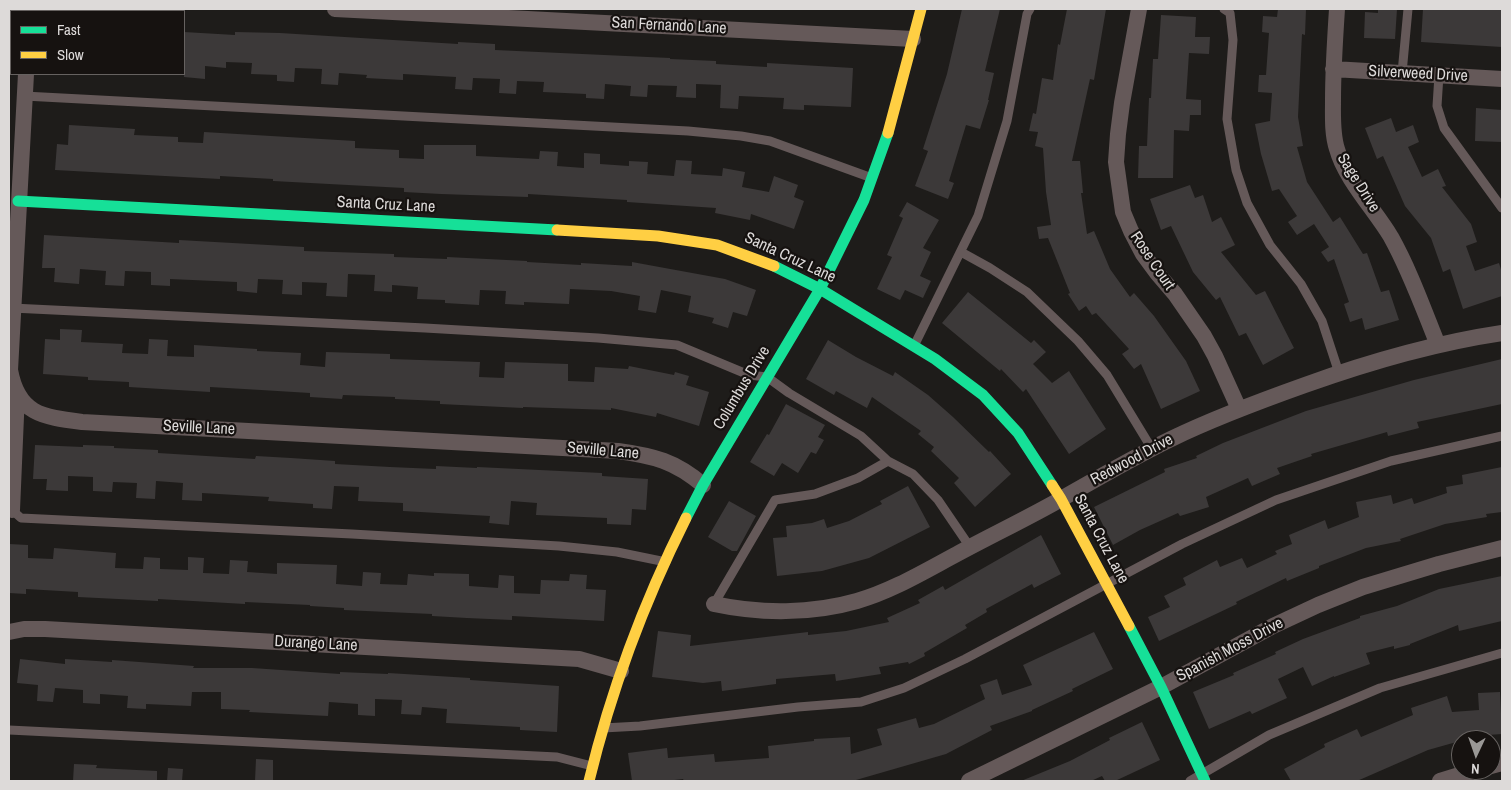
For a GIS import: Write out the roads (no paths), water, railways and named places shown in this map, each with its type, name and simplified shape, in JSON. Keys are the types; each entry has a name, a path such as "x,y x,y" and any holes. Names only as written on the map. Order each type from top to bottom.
{"street":[{"name":"San Fernando Lane","path":"335,9 913,39"},
{"name":"Columbus Drive","path":"589,781 602,728 633,637 702,485 820,289 853,224 888,132 920,9"},
{"name":"Rose Court","path":"1139,9 1118,134 1116,162 1123,212 1144,254 1204,336 1239,410"},
{"name":"Sage Drive","path":"1337,9 1333,69 1333,123 1336,149 1343,165 1375,212 1402,257 1438,345"},
{"name":"Silverweed Drive","path":"1333,69 1502,79"},
{"name":"Seville Lane","path":"26,75 10,370 21,400 34,411 59,419 82,422 626,452 643,454 666,461 686,471 702,485"},
{"name":"Santa Cruz Lane","path":"18,201 618,233 679,238 717,245 754,257 820,289 935,359 983,395 1018,433 1062,499 1161,687 1204,778"},
{"name":"Redwood Drive","path":"714,604 737,609 772,611 835,606 876,595 1062,499 1106,472 1239,410 1339,373 1438,345 1502,333"},
{"path":"11,510 17,393"},
{"name":"Spanish Moss Drive","path":"969,781 1161,687 1273,626 1318,606 1363,587 1429,566 1502,548"},
{"name":"Durango Lane","path":"9,632 24,629 45,629 579,659 621,670"}],"lane":[{"path":"914,346 978,216 1007,121 1027,14 1030,9"},
{"path":"1224,9 1230,13 1233,40 1227,119 1236,170 1247,203 1270,245 1301,284 1322,321 1339,373"},
{"path":"1402,73 1408,9"},
{"path":"1439,75 1437,106 1444,128 1502,208"},
{"path":"24,96 715,133 770,141 872,178"},
{"path":"961,252 1027,292 1078,341 1107,375 1152,449"},
{"path":"12,308 425,328 598,338 677,345 749,375 767,377 789,393 861,436 888,461 913,474 938,500 970,547"},
{"path":"602,728 640,726 798,707 861,702 904,688 965,659 1182,544 1276,500 1390,460 1502,436"},
{"path":"714,604 775,500 815,494 858,478 888,461"},
{"path":"11,510 21,518 559,546 617,552 666,562"},
{"path":"1190,781 1204,778 1269,735 1372,691 1502,653"},
{"path":"9,730 557,757 593,766"}]}
